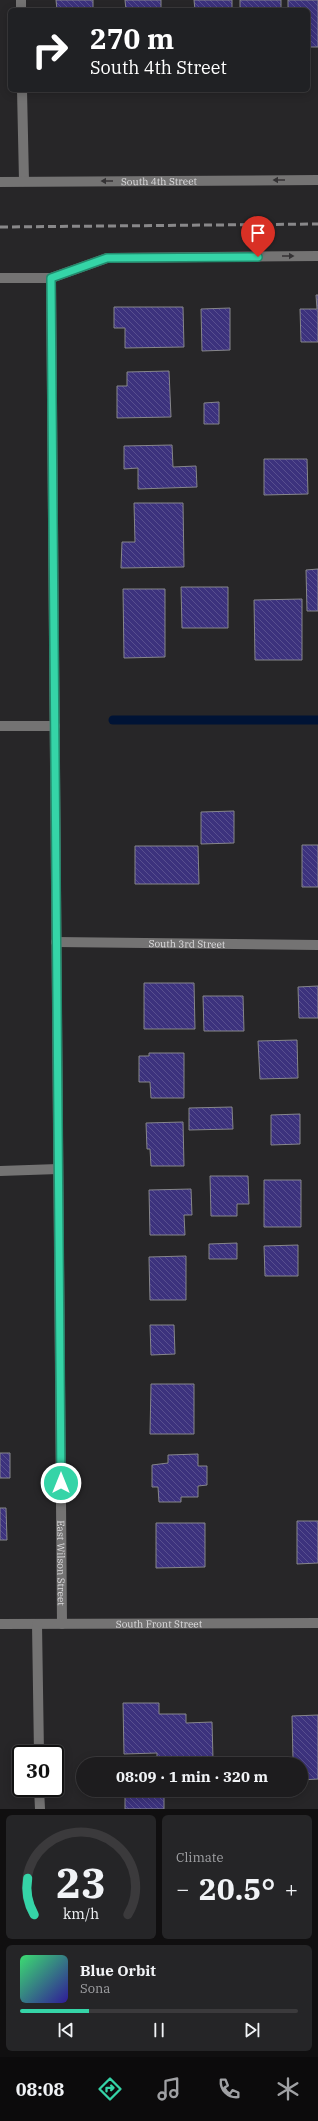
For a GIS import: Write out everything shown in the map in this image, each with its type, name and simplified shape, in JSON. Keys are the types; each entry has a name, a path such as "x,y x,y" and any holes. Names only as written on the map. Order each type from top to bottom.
{"street":[{"path":"22,92 24,181"},
{"name":"South 4th Street","path":"0,182 318,180"},
{"path":"0,278 51,278 107,258 318,256"},
{"name":"East Wilson Street","path":"51,278 62,1624"},
{"path":"0,726 55,726"},
{"name":"South 3rd Street","path":"56,942 318,945"},
{"path":"0,1170 58,1169"},
{"name":"South Front Street","path":"0,1624 318,1623"},
{"path":"37,1624 39,1745"},
{"path":"39,1797 40,1809"}],"building":[{"path":"56,0 93,0 93,8 57,8"},
{"path":"125,0 161,0 161,8 126,8"},
{"path":"194,0 232,0 232,8 195,8"},
{"path":"240,0 281,0 281,8 240,8"},
{"path":"288,0 318,0 318,47 310,47 310,8 288,8"},
{"path":"316,295 318,295 318,342 301,342 300,309 317,309"},
{"path":"114,307 183,307 184,347 125,348 125,328 114,328"},
{"path":"230,308 230,350 202,351 201,309"},
{"path":"169,371 171,417 117,418 117,386 127,386 127,372"},
{"path":"219,402 219,424 204,424 204,403"},
{"path":"172,445 173,467 196,466 197,487 138,489 138,468 124,469 124,446"},
{"path":"264,459 307,459 308,494 264,495"},
{"path":"134,503 183,503 184,567 121,568 122,542 135,542"},
{"path":"318,569 318,611 307,611 306,570"},
{"path":"181,587 228,587 228,628 182,628"},
{"path":"123,589 165,589 165,657 124,658"},
{"path":"302,599 302,660 255,660 254,600"},
{"path":"234,811 234,843 201,844 201,812"},
{"path":"302,845 318,845 318,887 302,887"},
{"path":"135,846 198,846 199,884 135,884"},
{"path":"144,983 194,983 195,1029 144,1029"},
{"path":"318,986 318,1018 299,1018 298,987"},
{"path":"203,996 243,996 244,1031 204,1031"},
{"path":"297,1040 298,1078 260,1079 258,1041"},
{"path":"149,1053 184,1053 184,1098 151,1098 150,1082 139,1082 139,1056 149,1056"},
{"path":"232,1107 233,1129 189,1130 189,1108"},
{"path":"300,1114 300,1144 271,1145 271,1115"},
{"path":"183,1122 184,1166 151,1166 150,1149 147,1149 146,1123"},
{"path":"210,1176 248,1176 249,1204 237,1204 237,1216 211,1216"},
{"path":"264,1180 301,1180 301,1227 264,1227"},
{"path":"191,1189 192,1215 184,1215 185,1235 150,1235 149,1190"},
{"path":"237,1243 237,1259 209,1259 209,1244"},
{"path":"298,1245 298,1276 265,1276 264,1246"},
{"path":"186,1256 186,1300 150,1300 149,1257"},
{"path":"150,1325 174,1325 175,1354 151,1355"},
{"path":"151,1384 194,1384 194,1434 150,1434"},
{"path":"0,1453 10,1453 10,1478 0,1478"},
{"path":"198,1454 198,1466 207,1466 207,1485 198,1486 198,1497 181,1497 181,1502 159,1502 158,1487 152,1487 152,1465 168,1463 168,1455"},
{"path":"0,1508 6,1508 7,1540 0,1540"},
{"path":"297,1521 318,1521 318,1563 297,1564"},
{"path":"156,1523 205,1523 205,1567 156,1568"},
{"path":"123,1703 159,1703 159,1714 186,1714 186,1723 212,1722 213,1757 157,1757 157,1753 124,1754"},
{"path":"318,1715 318,1779 308,1780 308,1757 293,1757 292,1716"},
{"path":"125,1797 164,1797 164,1809 125,1809"}],"waterway":[{"path":"113,720 318,720"}],"railway":[{"path":"0,227 318,224"}],"route":[{"path":"61,1483 51,278 107,258 258,257"}]}
